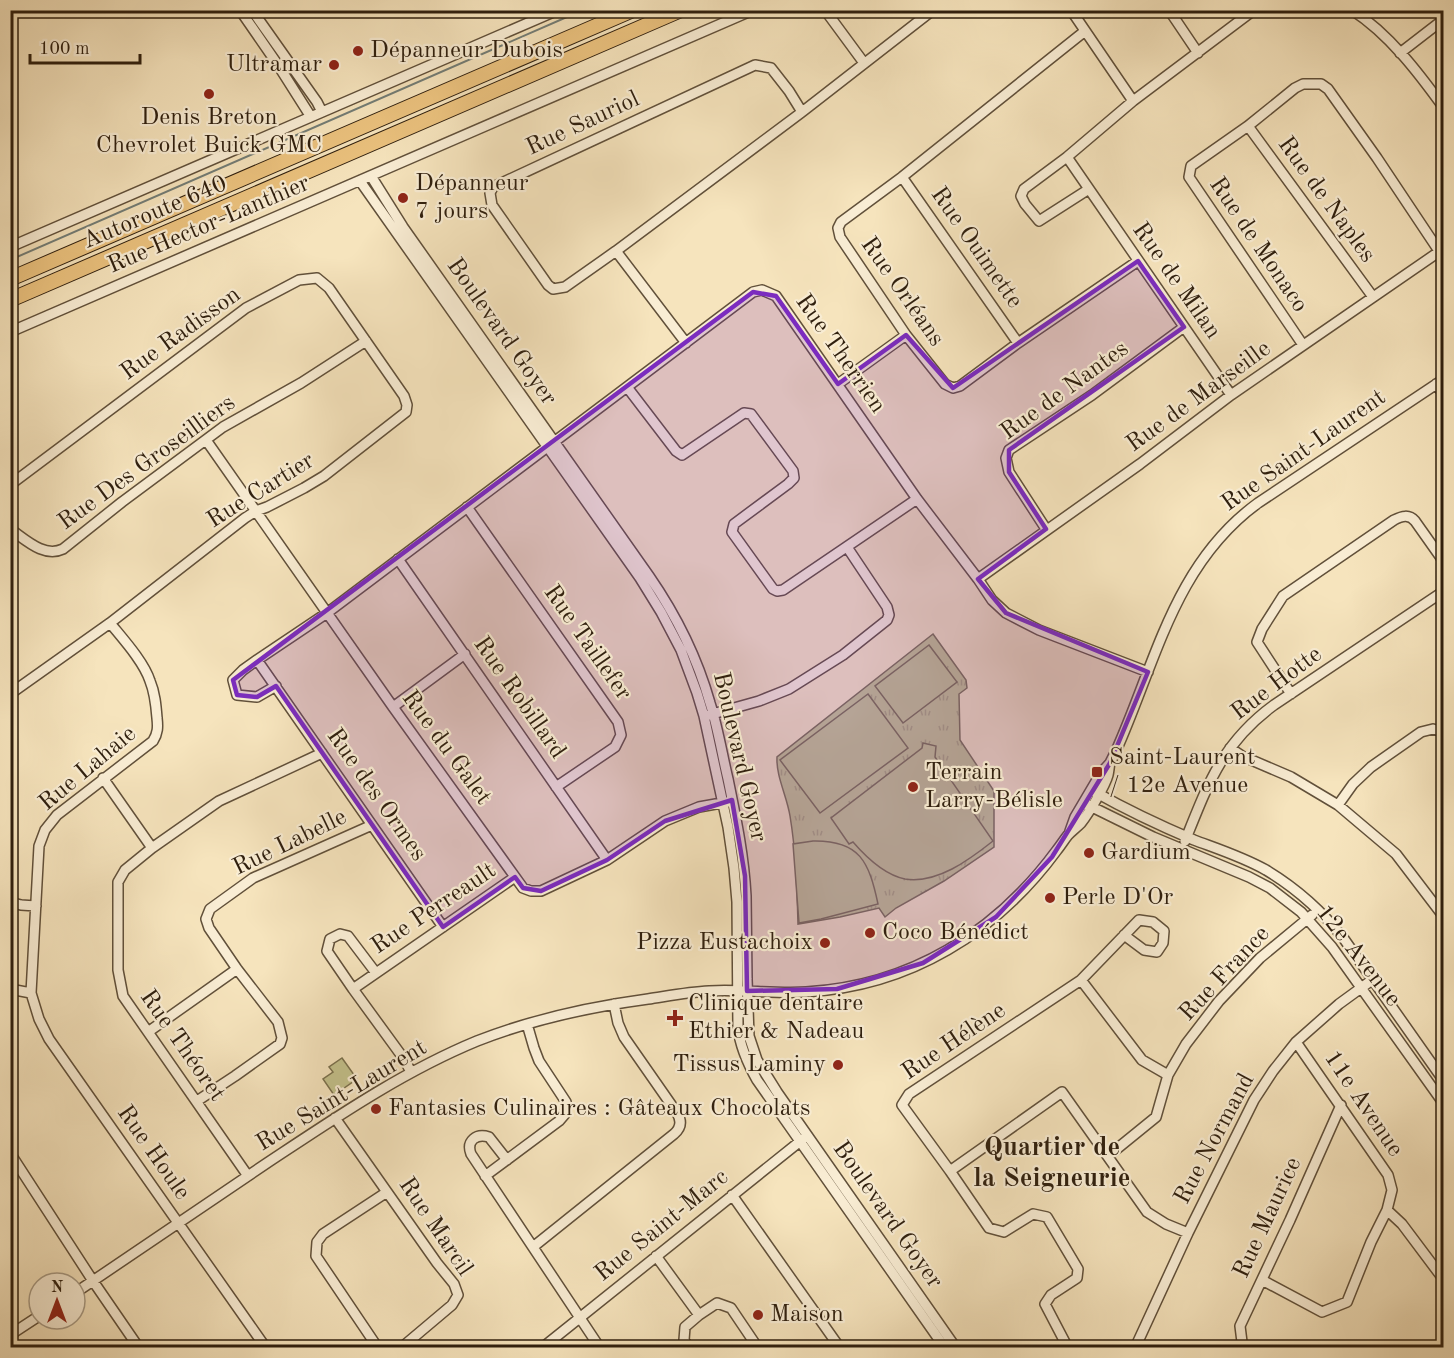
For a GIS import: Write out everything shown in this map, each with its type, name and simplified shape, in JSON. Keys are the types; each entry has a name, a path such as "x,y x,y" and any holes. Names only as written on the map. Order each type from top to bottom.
{"highway":[{"name":"Autoroute 640","path":"10,279 633,10"},
{"name":"Autoroute 640","path":"10,300 681,10"}],"street":[{"path":"240,10 317,102 322,112"},
{"path":"252,10 262,34 311,117"},
{"path":"10,247 558,10"},
{"name":"Rue Hector-Lanthier","path":"10,332 753,10"},
{"path":"825,10 864,63"},
{"name":"Rue Sauriol","path":"802,112 771,69 755,65 493,188 490,193 492,205 548,285 553,289 565,287 802,112 933,10"},
{"path":"1071,10 1133,101"},
{"path":"1169,10 1198,53"},
{"path":"1089,189 1039,221 1024,204 1021,196 1024,189 1067,157 1133,101 1254,10"},
{"path":"1352,10 1400,53 1418,73 1443,108"},
{"path":"1400,53 1443,19"},
{"name":"Rue Orléans","path":"1085,31 902,177 841,222 838,228 840,237 906,335 945,384 953,388 960,386 1018,343 1138,261"},
{"name":"Rue de Monaco","path":"1303,345 1189,177 1191,166 1248,126 1295,88 1303,84 1321,84 1328,89 1441,250"},
{"name":"Rue de Naples","path":"1248,126 1373,297"},
{"name":"Rue de Milan","path":"1067,157 1231,395"},
{"name":"Boulevard Goyer","path":"371,176 662,612 681,650 697,693 709,715 728,801 740,840 745,876 742,991 749,1036 757,1060 804,1139 945,1347"},
{"name":"Rue Ouimette","path":"902,177 1018,343"},
{"name":"Boulevard Goyer","path":"360,181 551,444"},
{"name":"Rue de Marseille","path":"978,579 1140,464 1231,395 1441,250"},
{"path":"616,251 686,342"},
{"name":"Rue Radisson","path":"10,485 246,308 299,280 318,278 329,288 366,341"},
{"name":"Rue Therrien","path":"327,613 753,292 762,290 776,296 917,499 992,600 1006,613 1040,630 1148,672"},
{"name":"Rue de Nantes","path":"1046,530 1009,472 1006,458 1009,450 1092,395 1184,327"},
{"path":"838,384 906,335"},
{"name":"Rue Des Groseilliers","path":"10,530 43,551 56,552 63,549 223,427 301,383 366,341"},
{"name":"Rue Cartier","path":"10,694 110,623 245,518 324,476 406,412 407,405 404,396 366,341"},
{"path":"1440,381 1443,395"},
{"name":"Rue Saint-Laurent","path":"87,1285 335,1118 411,1072 477,1041 565,1013 614,1004 696,992 804,992 872,982 939,956 978,931 1014,901 1044,868 1069,834 1075,817 1087,805 1101,773 1110,763 1121,740 1167,624 1185,586 1211,547 1231,525 1265,498 1440,381"},
{"path":"627,387 676,451 682,455 744,413 751,414 793,471 794,478 734,524 732,532 772,589 777,591 783,591 917,499"},
{"name":"Rue du Galet","path":"206,440 393,707 524,888 541,891 606,860 665,821 699,807 728,801"},
{"name":"Rue Taillefer","path":"466,507 618,722 621,735 615,747 556,787"},
{"path":"1291,694 1257,642 1278,602 1286,593 1394,520 1405,516 1415,521 1443,562"},
{"path":"709,715 751,704 789,689 843,655 887,620 890,615 887,607 847,548"},
{"name":"Rue Robillard","path":"398,559 606,860"},
{"name":"Rue Hotte","path":"1181,849 1212,776 1230,748 1253,721 1443,591"},
{"path":"276,686 257,697 237,695 233,681 243,670 327,613"},
{"name":"Rue Lahaie","path":"31,993 39,846 45,830 57,815 153,741 158,728 156,701 150,679 110,623"},
{"path":"393,707 465,654"},
{"name":"Rue des Ormes","path":"257,660 443,927"},
{"path":"1338,806 1353,784 1371,767 1421,732 1433,729 1443,732"},
{"path":"1230,748 1239,755 1291,777 1338,806 1396,854 1443,917"},
{"name":"Rue Théoret","path":"248,1176 123,996 118,970 118,882 125,870 152,848 219,801 322,753"},
{"path":"103,778 152,848"},
{"name":"12e Avenue","path":"1095,791 1149,819 1265,870 1300,894 1344,939 1443,1081"},
{"name":"12e Avenue","path":"1087,805 1153,837 1242,873 1283,898 1307,919 1332,947 1443,1104"},
{"name":"Rue Labelle","path":"197,1101 280,1044 282,1038 278,1022 209,928 206,919 210,909 253,878 372,825"},
{"name":"Rue Perreault","path":"353,989 515,877"},
{"path":"10,902 36,906"},
{"name":"Rue France","path":"1108,1156 1155,1117 1168,1075 1186,1044 1219,1000 1260,958 1318,910"},
{"name":"Rue Perreault","path":"376,973 348,936 340,934 330,939 327,951 411,1072"},
{"name":"Rue Hélène","path":"1068,1347 1045,1304 1051,1295 1077,1278 1078,1269 1047,1217 1033,1214 1004,1232 989,1228 902,1106 909,1094 1081,980 1124,935"},
{"path":"148,1032 237,969"},
{"path":"1081,980 1142,1060 1168,1075"},
{"name":"Rue Normand","path":"1136,1347 1188,1233 1254,1100 1296,1042 1339,1004 1372,980"},
{"path":"10,989 31,993"},
{"name":"Rue Houle","path":"31,993 39,1019 49,1039 266,1347"},
{"path":"533,1247 674,1134 680,1126 677,1113 624,1037 614,1004"},
{"path":"485,1176 559,1121 565,1114 565,1099 539,1061 527,1024"},
{"name":"11e Avenue","path":"1296,1042 1388,1175 1392,1190 1387,1210"},
{"path":"950,1171 1062,1092 1147,1212 1166,1224 1188,1233"},
{"name":"Rue Maurice","path":"1246,1347 1242,1342 1240,1326 1341,1105"},
{"name":"Rue Marcil","path":"335,1118 454,1284 458,1295 452,1305 401,1347"},
{"path":"507,1160 489,1137 482,1135 470,1142 470,1150 485,1176 600,1347"},
{"name":"Boulevard Goyer","path":"804,1139 956,1347"},
{"name":"Rue Saint-Marc","path":"542,1347 804,1139"},
{"path":"10,1153 139,1347"},
{"path":"378,1347 316,1256 317,1242 322,1234 387,1192"},
{"path":"732,1195 840,1347"},
{"path":"1262,1280 1322,1312 1347,1302 1371,1242 1387,1210 1402,1224 1443,1280"},
{"path":"656,1256 699,1315"},
{"path":"689,1347 684,1340 685,1327 717,1303 731,1308 758,1347"},
{"path":"12,1331 27,1323"}],"highlighted area":[{"path":"1138,261 1184,327 1009,450 1009,472 1046,529 978,579 1006,613 1148,672 1110,763 1052,857 996,917 923,963 837,989 747,991 745,876 732,800 665,821 607,860 541,891 523,888 515,877 443,927 276,686 257,697 237,695 233,680 753,292 776,296 838,384 906,335 953,388"}],"green space":[{"path":"933,634 966,680 967,688 959,694 960,740 994,791 994,847 885,917 879,908 798,924 792,830 789,809 778,772 777,757"},
{"path":"929,645 957,682 903,723 875,686"},
{"path":"868,694 908,748 820,813 780,760"},
{"name":"Terrain Larry-Bélisle","path":"923,743 936,746 935,757 993,841 963,863 941,874 917,880 905,879 890,874 853,842 849,844 831,818 922,748"},
{"path":"813,841 842,845 852,849 860,856 871,876 878,904 799,923 793,844"},
{"path":"342,1058 357,1079 334,1095 323,1079 333,1072 329,1067"}],"waterway":[{"path":"10,260 583,10"}],"place":[{"name":"Dépanneur Dubois","path":"358,51"},
{"name":"Ultramar","path":"334,65"},
{"name":"Denis Breton Chevrolet Buick GMC","path":"209,94"},
{"name":"Dépanneur 7 jours","path":"403,198"},
{"name":"Saint-Laurent / 12e Avenue","path":"1097,772"},
{"name":"Terrain Larry-Bélisle","path":"913,787"},
{"name":"Gardium","path":"1089,853"},
{"name":"Perle D'Or","path":"1050,898"},
{"name":"Coco Bénédict","path":"870,933"},
{"name":"Pizza Eustachoix","path":"825,943"},
{"name":"Clinique dentaire Ethier & Nadeau","path":"675,1018"},
{"name":"Tissus Laminy","path":"838,1065"},
{"name":"Fantasies Culinaires : Gâteaux Chocolats","path":"376,1109"},
{"name":"Maison","path":"758,1315"}],"district":[{"name":"Quartier de la Seigneurie","path":"1052,1162"}]}
